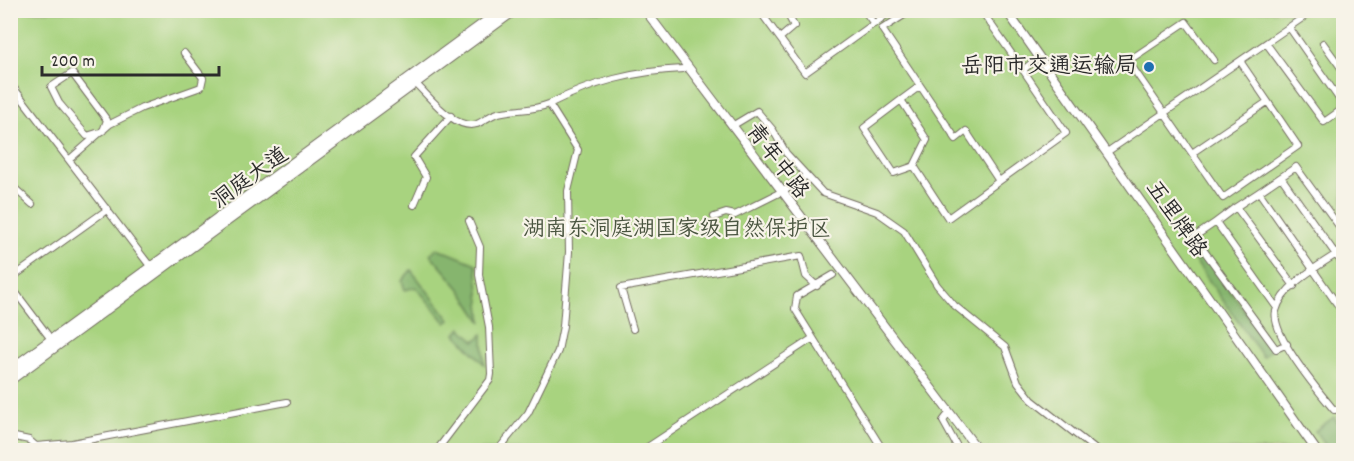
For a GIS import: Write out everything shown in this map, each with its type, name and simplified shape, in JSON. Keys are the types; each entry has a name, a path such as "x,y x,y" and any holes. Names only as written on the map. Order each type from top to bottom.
{"main road":[{"name":"洞庭大道","path":"10,380 150,266 502,10"},
{"name":"洞庭大道","path":"10,370 53,343 416,84 515,10"},
{"name":"青年中路","path":"639,10 779,193 970,450"},
{"path":"645,10 779,193 978,450"},
{"name":"五里牌路","path":"1006,10 1316,450"},
{"name":"五里牌路","path":"1012,10 1322,450"}],"street":[{"path":"759,10 805,73 892,11"},
{"path":"780,38 794,26 787,13 790,10"},
{"path":"864,10 874,24"},
{"path":"912,10 882,29 956,139 966,131 999,181"},
{"path":"914,166 948,218 1066,133 981,10"},
{"path":"1110,150 1163,111 1314,10"},
{"path":"1214,60 1186,22 1128,61 1223,198 1298,146 1240,61"},
{"path":"1266,43 1324,122 1344,107 1289,27"},
{"path":"1323,43 1344,72"},
{"path":"70,159 103,130 107,120 72,74 51,87 59,104 87,136 103,130 142,108 201,87 203,78 184,53"},
{"path":"1023,70 1039,57"},
{"path":"416,84 451,116 467,125 477,123 496,113 540,108 581,88 618,76 654,70 683,69"},
{"path":"10,83 150,266"},
{"path":"901,100 927,140 914,166 894,173 864,128 901,100 920,86"},
{"path":"1192,153 1267,102"},
{"path":"498,450 528,413 558,351 563,326 569,252 568,191 578,150 549,104"},
{"path":"732,126 757,111 773,130 786,153 823,193 877,212 904,231 943,292 984,333 1005,347 1018,382 1032,400 1096,450"},
{"path":"414,205 426,177 414,156 451,116"},
{"path":"1287,344 1276,349 1194,237 1296,167 1344,233"},
{"path":"714,217 726,213 735,215 797,184 806,175"},
{"path":"1281,177 1344,266"},
{"path":"10,184 32,204"},
{"path":"1259,192 1344,314"},
{"path":"1236,207 1294,286"},
{"path":"10,279 108,209"},
{"path":"440,446 491,374 489,327 479,275 480,247 469,221"},
{"path":"1216,222 1277,308"},
{"path":"1344,249 1294,286 1277,308 1275,321 1287,344 1334,410 1344,409"},
{"path":"633,329 621,288 801,256 806,276 817,286"},
{"path":"833,275 796,296 795,309 883,450"},
{"path":"10,285 53,343"},
{"path":"643,450 813,338"},
{"path":"10,436 29,440 36,446 72,443 287,402"},
{"path":"946,417 943,421 959,450"}],"green space":[{"name":"湖南东洞庭湖国家级自然保护区","path":"11,11 1343,11 1343,450 11,450"},
{"path":"1192,238 1272,349 1263,357 1183,244"},
{"path":"437,248 476,264 482,322 460,289 430,254"},
{"path":"411,270 450,320 446,323 416,287 405,290 402,281"},
{"path":"461,328 475,341 483,334 484,364 456,334"},
{"path":"1334,417 1343,431 1343,450 1329,450 1315,431"}],"place":[{"name":"岳阳市交通运输局","path":"1149,67"}]}
